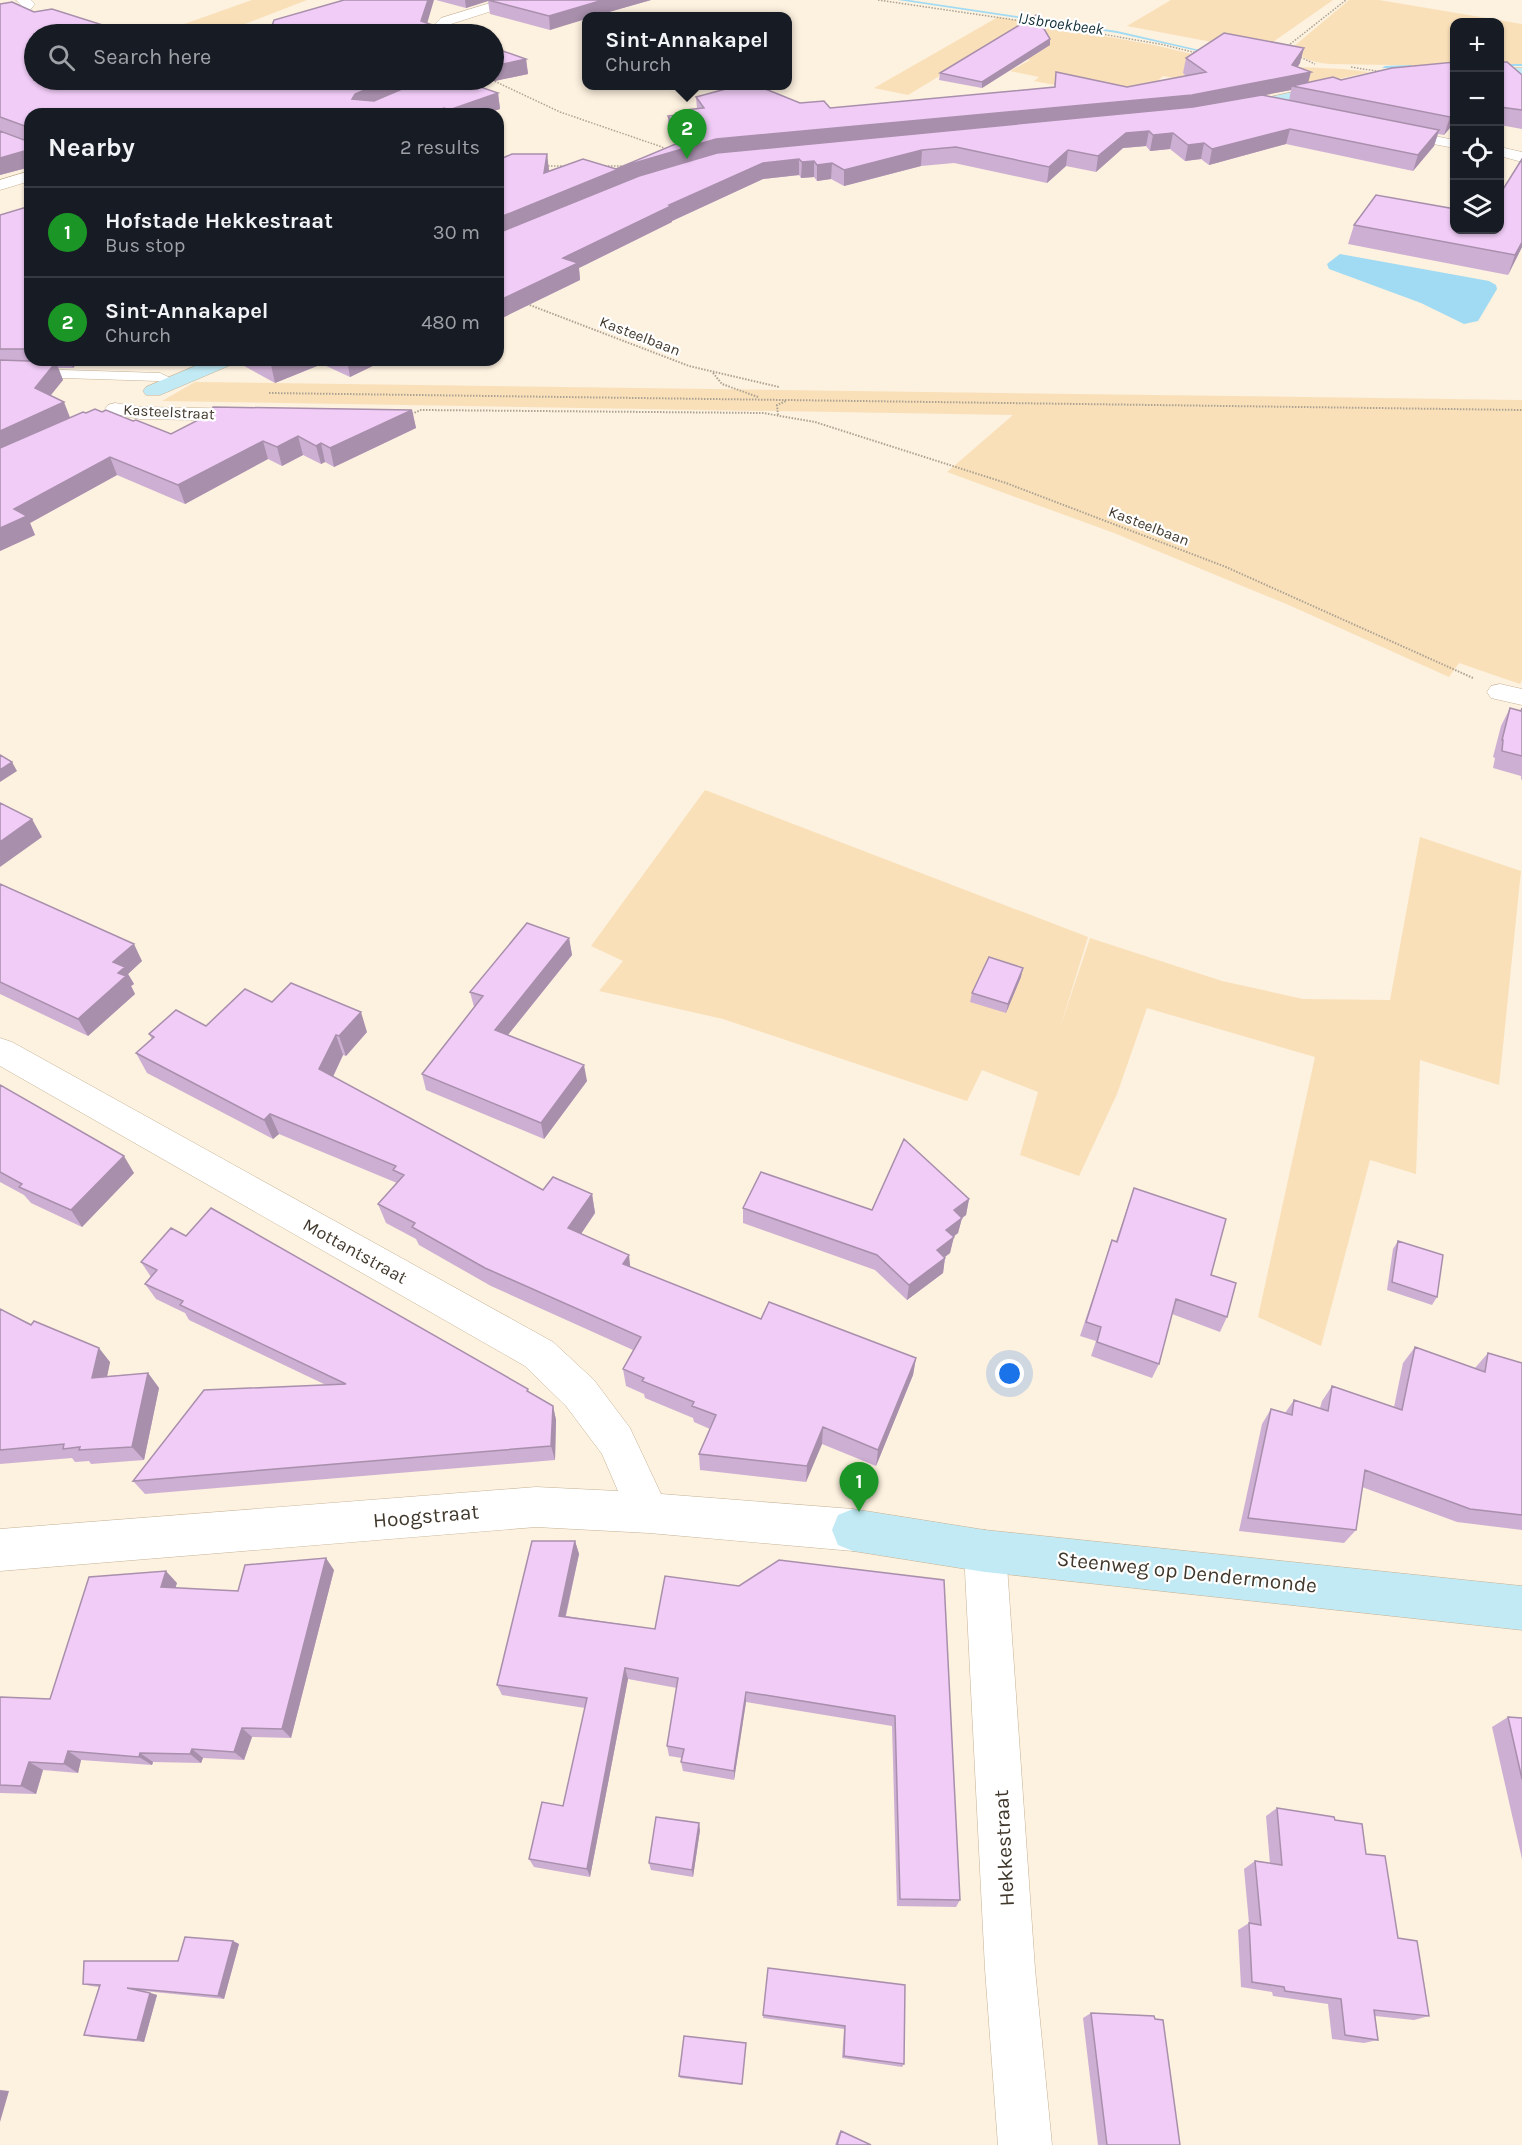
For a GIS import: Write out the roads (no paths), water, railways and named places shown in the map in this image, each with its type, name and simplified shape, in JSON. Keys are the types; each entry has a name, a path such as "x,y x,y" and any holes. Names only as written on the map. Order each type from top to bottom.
{"street":[{"path":"0,14 26,8 29,4 22,0"},
{"path":"443,24 513,0"},
{"path":"1504,72 1522,72"},
{"path":"1224,110 1362,81 1395,77"},
{"path":"1258,104 1291,112"},
{"path":"1372,128 1450,143"},
{"path":"1504,153 1522,157"},
{"path":"0,185 24,178"},
{"path":"94,419 212,366"},
{"name":"Kasteelstraat","path":"115,409 140,413 272,415"},
{"name":"Mottantstraat","path":"0,1051 539,1354 580,1393 616,1440 649,1513"},
{"name":"Hoogstraat","path":"0,1550 536,1507 649,1513 852,1530"},
{"name":"Steenweg op Dendermonde","path":"852,1530 985,1551 1522,1608"},
{"name":"Hekkestraat","path":"985,1551 1010,1969 1026,2145"}],"lane":[{"path":"0,372 160,377 173,382"}],"water":[{"path":"1340,254 1489,281 1496,285 1497,289 1478,321 1464,324 1421,303 1329,269 1327,264"}],"waterway":[{"name":"IJsbroekbeek","path":"900,0 1117,32 1215,54"},
{"name":"IJsbroekbeek","path":"1504,65 1522,65"},
{"name":"IJsbroekbeek","path":"1385,68 1411,67"}],"place":[{"name":"Sint-Annakapel","path":"687,159"},
{"name":"Hofstade Hekkestraat","path":"859,1512"}]}
